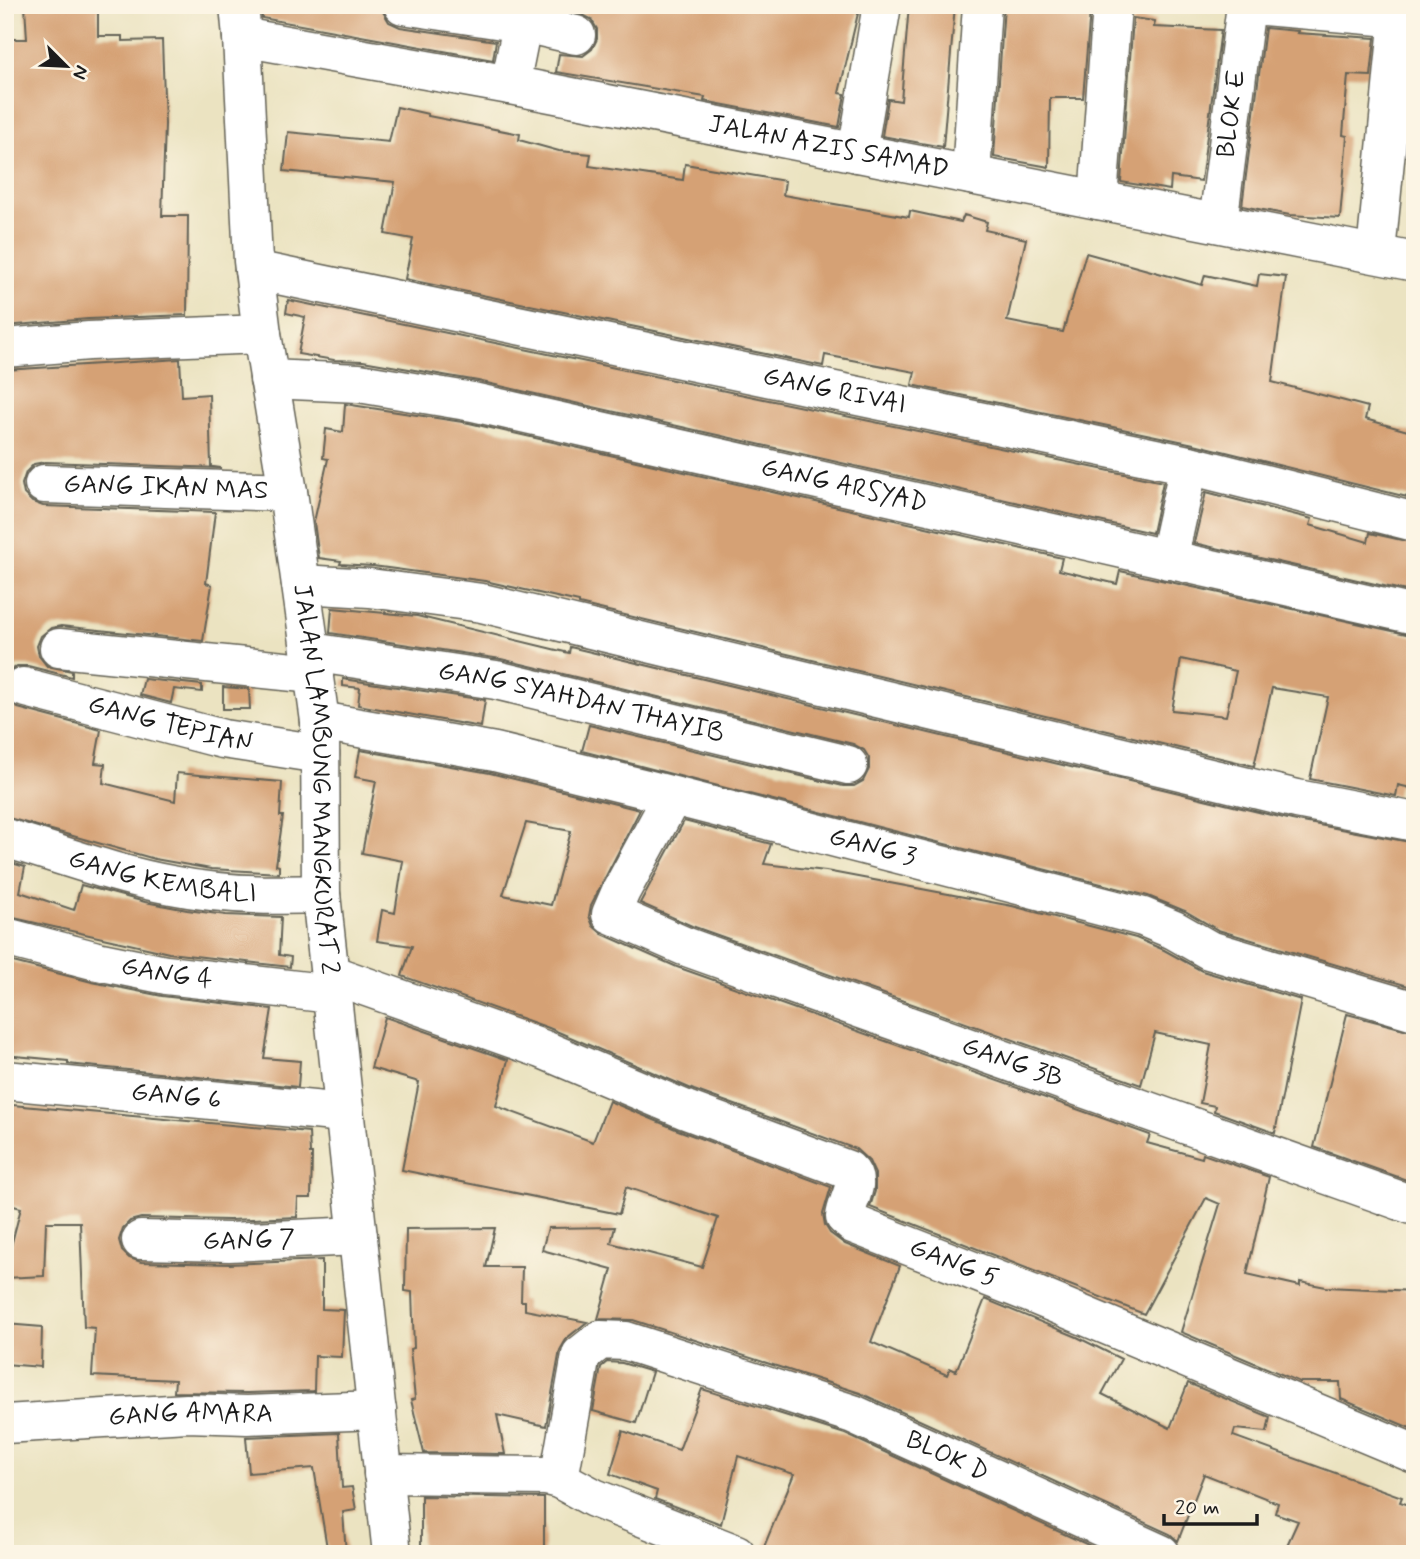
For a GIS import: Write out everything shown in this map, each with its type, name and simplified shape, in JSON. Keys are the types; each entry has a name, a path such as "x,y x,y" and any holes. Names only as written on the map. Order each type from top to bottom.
{"street":[{"path":"404,5 525,14 576,35"},
{"path":"857,153 882,5"},
{"path":"971,175 982,5"},
{"path":"1098,200 1112,5"},
{"name":"BLOK E","path":"1218,223 1246,5"},
{"path":"1252,5 1404,14 1377,253"},
{"path":"510,85 525,14"},
{"name":"JALAN AZIS SAMAD","path":"240,21 510,85 1415,262"},
{"name":"JALAN LAMBUNG MANGKURAT 2","path":"240,21 254,270 313,663 320,738 321,894 392,1553"},
{"name":"GANG RIVAI","path":"254,270 1189,466 1415,522"},
{"path":"5,348 89,341 262,334"},
{"name":"GANG ARSYAD","path":"269,379 359,383 473,402 1415,615"},
{"path":"1168,560 1189,466"},
{"name":"GANG IKAN MAS","path":"44,484 288,492"},
{"path":"301,584 370,588 482,603 1283,796 1415,822"},
{"name":"GANG SYAHDAN THAYIB","path":"59,648 313,663 496,680 848,765"},
{"name":"GANG TEPIAN","path":"23,687 223,739 320,738"},
{"name":"GANG 3","path":"320,738 495,752 1143,917 1174,930 1209,950 1415,1011"},
{"name":"GANG 3B","path":"672,797 611,914 684,946 1415,1206"},
{"name":"GANG KEMBALI","path":"5,838 169,885 203,891 321,894"},
{"name":"GANG 4","path":"5,937 97,961 166,975 331,984 542,1049"},
{"name":"GANG 5","path":"542,1049 686,1110 848,1170 854,1177 855,1186 845,1217 853,1224 1037,1296 1415,1454"},
{"name":"GANG 6","path":"5,1080 344,1113"},
{"name":"GANG 7","path":"141,1240 229,1241 358,1236"},
{"name":"BLOK D","path":"559,1479 581,1355 600,1340 626,1340 853,1413 1161,1554"},
{"name":"GANG AMARA","path":"5,1424 187,1413 247,1415 377,1410"},
{"path":"383,1474 545,1476 559,1479 594,1498 736,1554"},
{"path":"366,1554 392,1553"}],"building":[{"path":"98,5 98,36 122,36 122,41 162,40 165,124 162,216 188,216 187,315 5,326 5,39 27,39 25,6"},
{"path":"261,5 351,5 382,10 389,22 400,27 496,41 493,60 262,18"},
{"path":"567,5 860,5 839,93 845,94 839,127 704,101 705,97 556,72 559,54 583,56 592,49 597,39 597,29 591,19 566,10"},
{"path":"909,5 955,5 943,147 882,136 888,99 901,101"},
{"path":"1004,5 1080,5 1079,9 1090,10 1083,98 1050,98 1049,167 994,157"},
{"path":"1133,18 1155,21 1154,27 1221,30 1201,181 1171,177 1170,190 1121,182"},
{"path":"1265,28 1375,38 1371,76 1348,75 1343,135 1347,136 1340,218 1290,215 1242,206"},
{"path":"397,107 428,116 520,134 519,140 559,151 591,154 589,166 683,180 685,164 785,181 783,195 909,217 910,211 961,222 964,215 987,222 985,230 1026,239 1007,321 1063,332 1086,253 1202,285 1205,275 1257,286 1259,274 1286,277 1272,382 1368,407 1365,419 1415,433 1415,499 1194,444 912,385 915,372 825,355 823,366 405,279 413,239 385,234 395,182 284,171 288,132 389,142"},
{"path":"288,300 1163,482 1152,533 478,381 363,361 334,360 298,354 305,317 286,313"},
{"path":"180,359 182,396 209,394 211,467 221,468 45,462 34,464 26,472 22,484 24,494 32,502 43,506 215,512 206,583 212,585 203,641 61,626 51,628 41,636 37,646 39,656 47,666 72,671 72,677 28,666 17,666 5,675 5,370"},
{"path":"345,404 469,423 1062,558 1059,570 1117,584 1120,571 1415,636 1415,789 1398,785 1396,796 1310,779 1328,697 1272,688 1254,766 485,581 340,564 341,561 319,558 314,522 328,459 323,458 326,429 343,432","holes":["1181,659 1236,671 1226,716 1172,710"]},
{"path":"1206,492 1312,519 1310,525 1368,542 1370,533 1415,543 1415,593 1194,543"},
{"path":"332,608 417,616 569,653 570,647 1292,820 1415,843 1415,988 1218,930 1185,911 1148,896 582,751 589,725 843,786 854,786 863,781 869,769 869,758 864,750 853,744 501,659 330,633"},
{"path":"144,679 202,685 202,692 174,689 171,703 140,695"},
{"path":"343,679 485,700 481,727 358,705 360,688 343,686"},
{"path":"223,687 249,689 250,709 223,709"},
{"path":"5,699 18,708 101,730 95,763 105,764 103,783 175,801 177,773 282,782 280,816 283,816 276,865 279,866 279,873 211,869 155,859 5,817"},
{"path":"360,750 490,773 640,810 591,905 589,916 593,926 602,934 677,967 1150,1135 1147,1143 1202,1158 1203,1154 1269,1177 1247,1274 1300,1286 1300,1282 1326,1287 1415,1291 1415,1430 1341,1399 1340,1382 1300,1382 1181,1332 1220,1204 1206,1198 1144,1314 870,1207 875,1191 875,1174 869,1161 856,1149 694,1090 549,1028 402,976 412,946 377,941 382,910 395,913 403,861 362,853 376,781 355,777","holes":["526,823 571,831 551,905 503,895"]},
{"path":"684,821 771,844 764,864 826,871 1012,906 1136,938 1202,971 1301,1000 1275,1133 1214,1111 1215,1106 1200,1103 1211,1045 1155,1033 1141,1085 692,926 640,903"},
{"path":"5,861 25,867 20,892 74,910 81,885 187,910 281,917 279,955 291,957 290,967 169,953 5,916"},
{"path":"5,960 162,996 272,1009 264,1058 300,1061 298,1087 68,1064 68,1061 5,1055"},
{"path":"1347,1014 1415,1032 1415,1183 1314,1147"},
{"path":"385,1017 508,1060 496,1106 593,1142 609,1101 678,1130 831,1187 823,1214 830,1233 845,1244 900,1266 871,1342 947,1375 950,1368 956,1371 985,1299 1077,1337 1121,1359 1102,1394 1170,1428 1188,1383 1270,1417 1267,1432 1235,1429 1233,1436 1402,1497 1400,1502 1415,1507 1415,1554 1283,1554 1298,1521 1275,1513 1278,1503 1204,1474 1178,1541 1170,1534 860,1393 633,1320 598,1319 612,1269 542,1250 548,1228 615,1227 611,1243 702,1267 718,1218 626,1187 619,1214 402,1170 419,1082 371,1068"},
{"path":"12,1105 309,1132 312,1154 311,1198 298,1198 297,1217 229,1220 141,1218 130,1221 123,1228 119,1240 122,1251 129,1258 141,1262 230,1264 322,1260 322,1309 344,1310 342,1357 315,1356 314,1391 174,1392 175,1380 92,1376 95,1328 84,1327 80,1222 46,1222 44,1276 5,1278 21,1208 6,1204 5,1176 8,1176"},
{"path":"495,1228 486,1267 522,1267 521,1301 525,1301 525,1310 587,1322 567,1338 560,1350 546,1426 497,1415 505,1454 424,1453 411,1400 415,1399 410,1349 414,1348 412,1292 405,1291 406,1229"},
{"path":"5,1324 42,1327 41,1367 5,1364"},
{"path":"607,1362 622,1363 652,1372 636,1423 593,1411 601,1367"},
{"path":"702,1389 845,1434 1108,1554 761,1554 794,1474 738,1456 721,1524 655,1499 657,1491 610,1474 623,1431 679,1450"},
{"path":"339,1433 342,1488 352,1487 356,1510 343,1512 346,1554 328,1554 314,1468 249,1473 246,1437"},
{"path":"421,1496 544,1498 544,1554 421,1554"}]}
